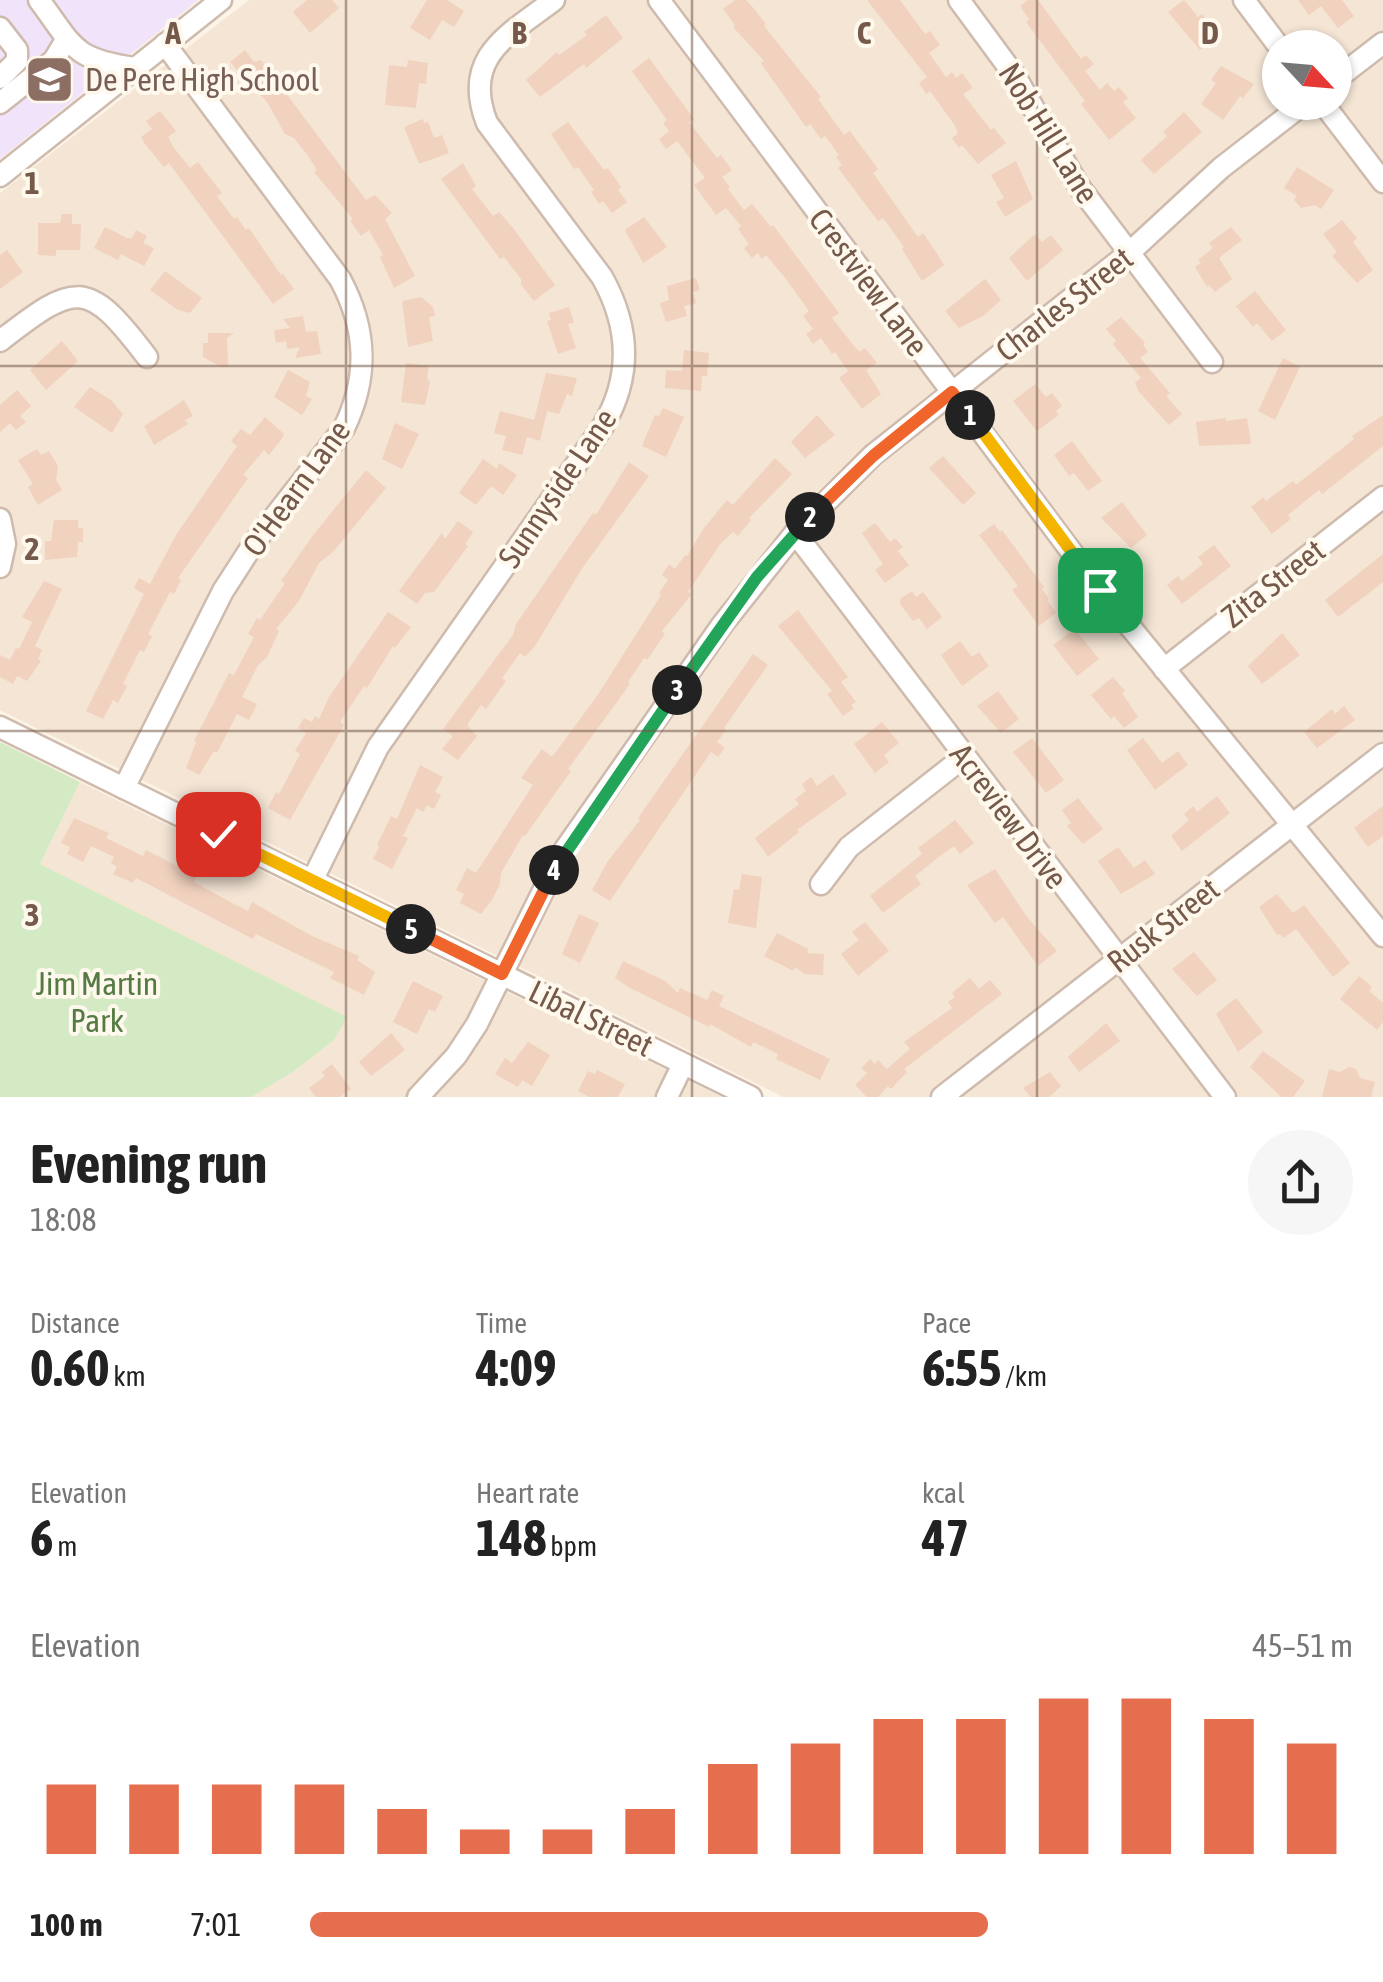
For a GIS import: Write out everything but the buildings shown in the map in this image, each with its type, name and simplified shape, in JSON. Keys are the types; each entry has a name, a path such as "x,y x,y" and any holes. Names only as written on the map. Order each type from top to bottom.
{"street":[{"path":"38,0 80,54 100,63 135,68"},
{"path":"0,176 221,0"},
{"name":"Sunnyside Lane","path":"312,880 378,747 602,426 622,379 624,340 613,298 487,123 480,106 480,76 491,50 554,0"},
{"name":"Crestview Lane","path":"659,0 1100,590 1383,936"},
{"name":"Nob Hill Lane","path":"959,0 1016,76 1064,162 1212,362"},
{"path":"1244,0 1266,30"},
{"path":"0,28 18,50 17,61 0,78"},
{"path":"0,103 54,60 66,40"},
{"name":"O'Hearn Lane","path":"124,788 223,591 277,512 344,428 357,397 363,364 358,320 340,279 165,44"},
{"path":"1352,67 1383,44"},
{"name":"Charles Street","path":"418,1097 456,1056 477,1024 561,855 722,625 795,533 873,456 1129,252 1221,168 1283,120"},
{"path":"1336,120 1383,182"},
{"path":"0,341 48,304 70,297 82,298 95,301 116,316 147,357"},
{"name":"Zita Street","path":"1164,668 1383,497"},
{"path":"0,519 5,544 0,567"},
{"name":"Acreview Drive","path":"795,533 1225,1097"},
{"name":"Libal Street","path":"0,727 751,1097"},
{"name":"Rusk Street","path":"942,1097 1383,754"},
{"path":"822,884 849,847 964,757"},
{"path":"666,1097 684,1064"}],"shaded area":[{"name":"De Pere High School","path":"0,0 198,0 0,159"},
{"path":"249,0 1383,0 1383,1097 783,1097 0,710 0,193"},
{"path":"80,782 721,1097 251,1097 293,1072 334,1040 346,1017 40,864"}],"green space":[{"name":"Jim Martin Park","path":"0,742 80,782 40,864 347,1017 334,1040 293,1072 251,1097 0,1097"}],"place":[{"name":"De Pere High School","path":"50,79"}],"route":[{"path":"218,834 502,974 561,855 757,577 836,490 952,392 1100,590"}]}
